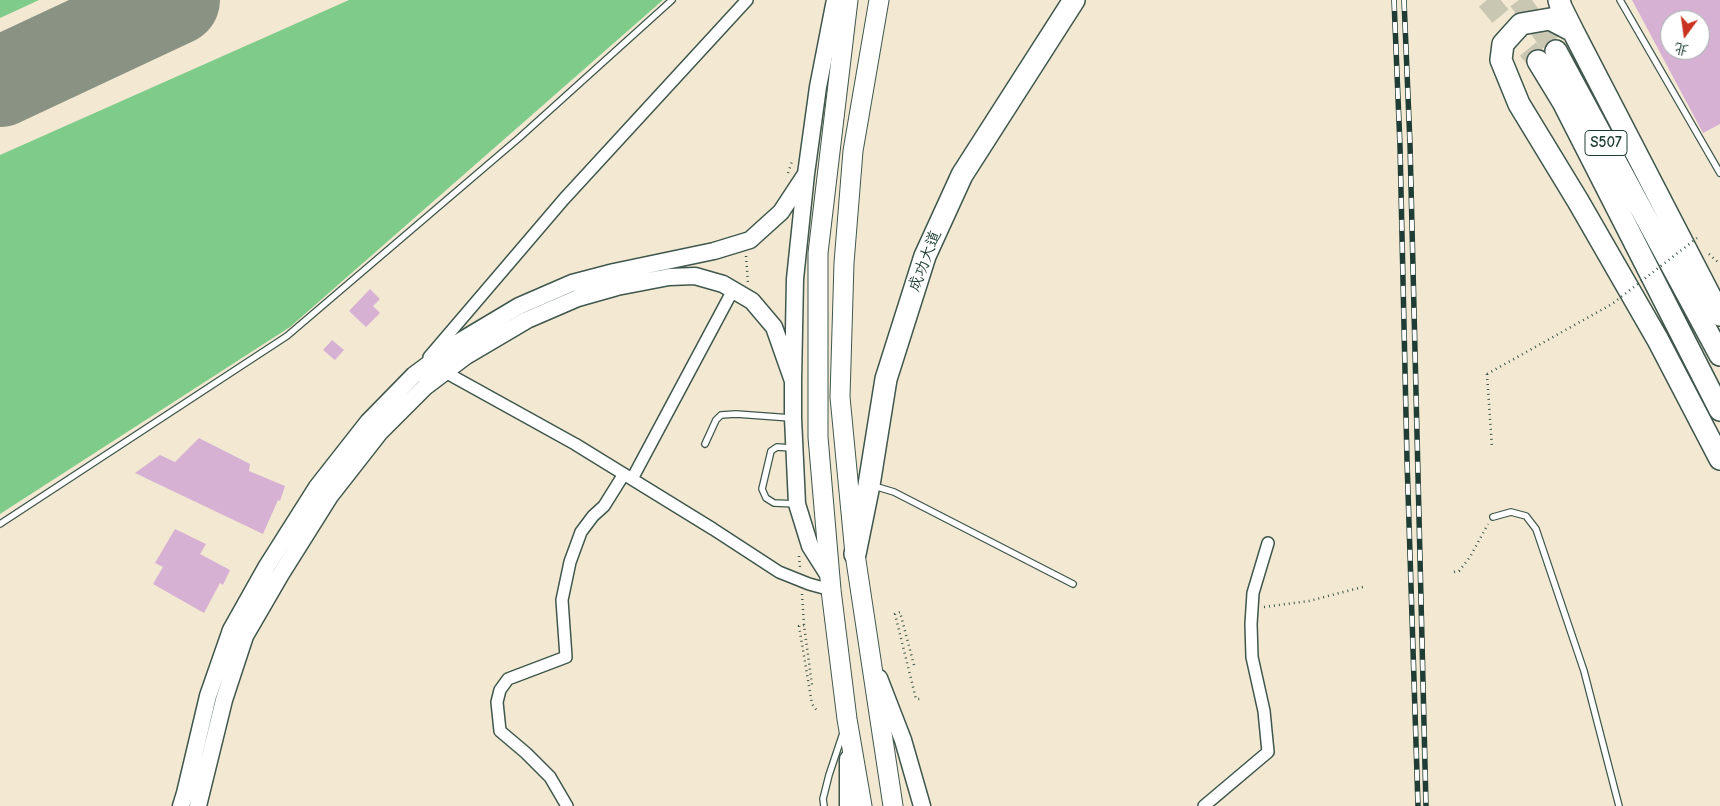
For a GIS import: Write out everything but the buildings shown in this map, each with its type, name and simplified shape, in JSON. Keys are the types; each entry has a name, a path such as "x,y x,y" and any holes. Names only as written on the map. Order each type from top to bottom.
{"highway":[{"name":"成功大道","path":"855,554 869,485 886,379 925,256 962,175 1074,0"},
{"path":"1559,0 1560,7 1720,315"},
{"path":"1573,31 1550,19 1521,24 1503,44 1501,60 1520,104 1653,332 1720,459"},
{"name":"S507","path":"1720,355 1547,56 1563,102 1720,410"}],"main road":[{"path":"830,583 810,546 797,504 793,381 795,279 806,174 818,87 835,0"},
{"path":"848,0 818,253 818,437 830,583 847,719 862,806"},
{"path":"879,0 853,151 844,263 840,398 855,554 893,806"},
{"path":"181,806 208,696 231,630 267,566 317,487 368,422 414,375 457,343 519,306 572,284 614,272 714,251 750,240 781,212 806,174"},
{"path":"198,806 224,700 246,636 281,574 330,496 380,432 425,387 466,356 527,320 586,296 669,276 695,276 741,287 774,327 793,381"},
{"path":"871,658 903,740 922,806"},
{"path":"847,719 848,806"}],"street":[{"path":"414,375 564,199 748,0"},
{"path":"567,806 550,777 500,731 498,702 500,690 508,679 566,657 562,600 570,562 581,532 628,477 741,287"},
{"path":"445,372 575,444 780,572 809,584 830,583"},
{"path":"1204,806 1268,752 1264,711 1252,657 1251,608 1268,543"}],"lane":[{"path":"0,524 287,336 519,138 672,0"},
{"path":"1620,0 1720,172"},
{"path":"704,444 716,420 721,415 736,414 793,418"},
{"path":"794,448 777,448 770,451 762,489 766,498 774,503 797,504"},
{"path":"869,485 894,492 1073,584"},
{"path":"1493,517 1512,512 1526,516 1536,529 1584,671 1619,806"},
{"path":"824,806 823,799 829,775 847,719"}],"path":[{"path":"786,178 794,154"},
{"path":"1492,448 1487,374 1612,304 1697,238"},
{"path":"741,287 744,242"},
{"path":"1706,252 1719,263"},
{"path":"1454,572 1459,570 1470,557 1481,534 1493,517"},
{"path":"1251,608 1284,605 1363,588"},
{"path":"914,665 900,612 895,614 916,699 922,699"},
{"path":"812,685 804,625 799,626 812,704 818,712"}],"green space":[{"path":"0,0 39,0 0,18"},
{"path":"349,0 663,0 290,327 0,514 0,155"}],"runway":[{"path":"0,82 175,0"}],"tunnel":[{"path":"1487,0 1538,61"},
{"path":"1519,0 1556,51"}],"railway":[{"path":"1394,0 1400,146 1407,460 1418,806"},
{"path":"1404,0 1410,144 1426,806"}]}
